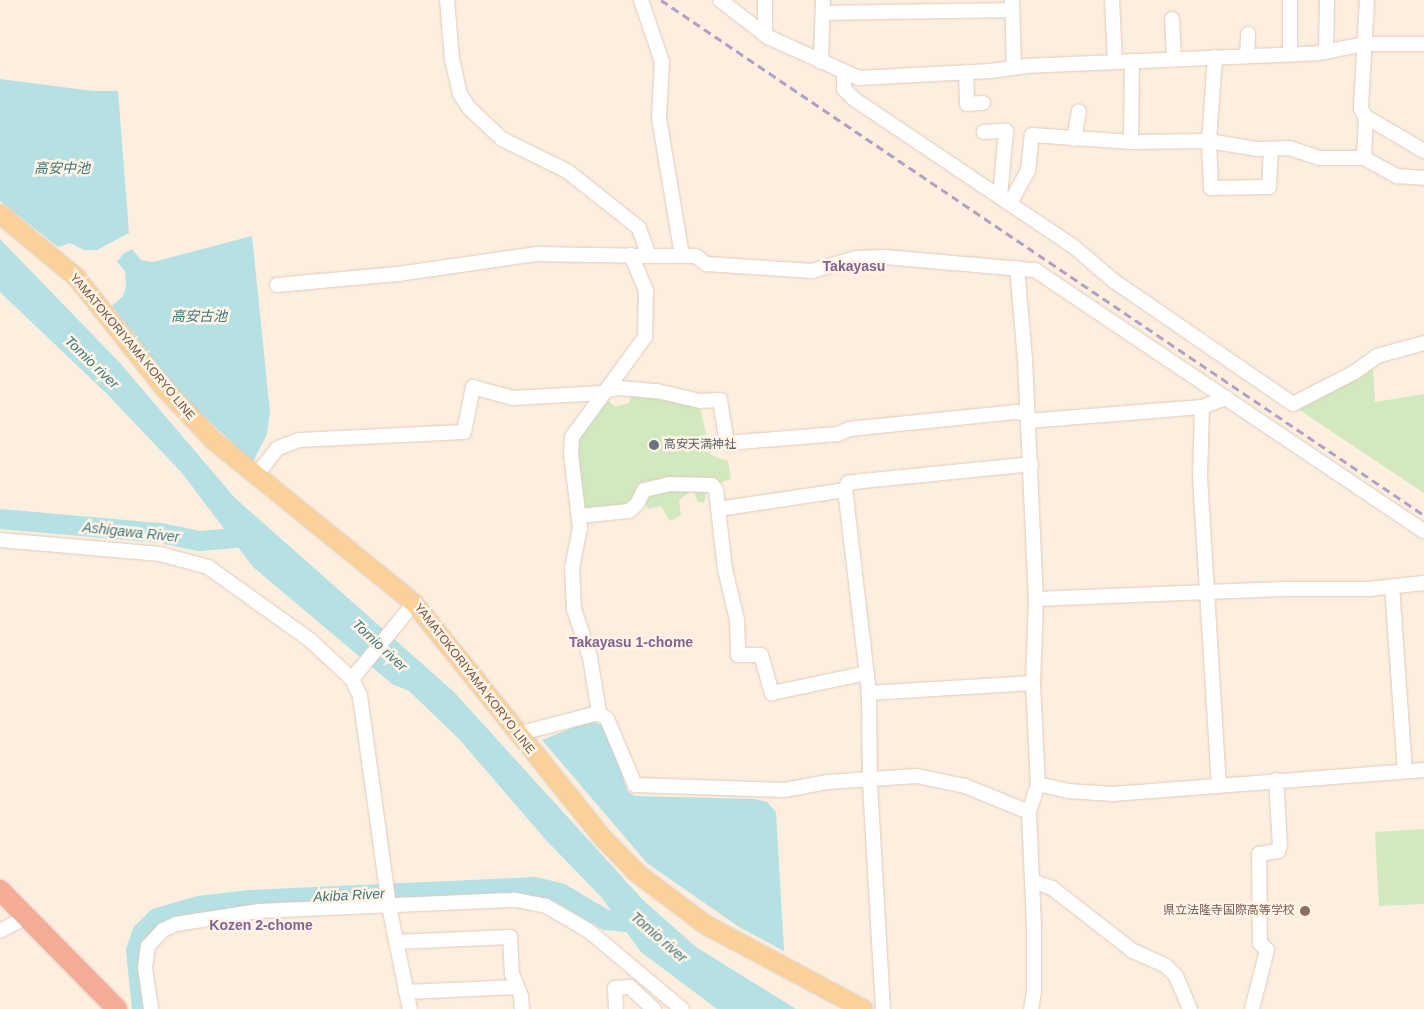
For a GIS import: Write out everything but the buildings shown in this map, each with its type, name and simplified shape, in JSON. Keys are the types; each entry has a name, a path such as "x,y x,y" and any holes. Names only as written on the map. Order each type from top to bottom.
{"highway":[{"path":"0,890 116,1009"}],"main road":[{"name":"YAMATOKORIYAMA KORYO LINE","path":"0,214 76,277 164,388 214,441 409,609 517,734 604,839 638,874 706,925 863,1009"}],"street":[{"path":"447,0 452,58 460,94 470,108 502,139 566,171 639,228 649,256"},
{"path":"641,0 662,62 660,118 682,256"},
{"path":"720,0 766,35 844,72 872,78 1014,67 1326,52 1365,44 1424,44"},
{"path":"765,0 766,35"},
{"path":"1112,0 1115,62"},
{"path":"1290,0 1290,54"},
{"path":"1326,52 1327,0"},
{"path":"1367,0 1361,109 1366,117 1424,151"},
{"path":"821,62 823,6 1012,5 1014,67"},
{"path":"1172,19 1174,59"},
{"path":"1247,56 1248,34"},
{"path":"1215,57 1209,142 1211,188 1270,188 1271,149"},
{"path":"1131,142 1132,61"},
{"path":"844,72 844,89 854,99 1073,246 1114,281 1293,404 1355,372 1377,356 1424,342"},
{"path":"966,72 967,104 983,103"},
{"path":"1074,138 1079,111"},
{"path":"1364,158 1366,117"},
{"path":"984,132 1006,131 1005,200"},
{"path":"1005,200 1028,171 1032,135 1131,142 1209,142 1271,149 1289,148 1319,158 1364,158 1397,176 1424,178"},
{"path":"277,285 398,274 536,254 696,256 706,264 812,271 856,258 885,257 1035,270 1424,531"},
{"path":"632,255 646,291 646,337 572,437 570,454 580,528 572,568 572,593 590,657 599,713 607,720 635,786 784,790 828,782 870,781 917,776 965,786 1029,812"},
{"path":"1018,268 1031,464 1036,599 1033,683 1038,784 1029,812 1034,991 1031,1009"},
{"path":"256,477 278,448 299,440 464,432 473,387 512,398 605,391 619,388 658,391 700,401 720,400 727,444 1015,412 1028,417 1202,407 1226,398"},
{"path":"1202,407 1199,439 1206,591 1219,784"},
{"path":"883,1009 870,781 869,693 845,490 848,483 862,481 1031,464"},
{"path":"579,516 629,511 637,504 644,490 698,482 712,484 716,490 725,569 737,620 738,655 761,655 772,693 867,672"},
{"path":"718,509 845,490"},
{"path":"0,540 160,554 208,567 310,640 352,679 360,696 387,882 388,906 410,1009"},
{"path":"1036,599 1206,591 1392,586 1424,583"},
{"path":"1392,586 1406,771"},
{"path":"352,679 409,609"},
{"path":"869,693 1033,683"},
{"path":"517,734 599,713"},
{"path":"1038,784 1068,791 1113,794 1219,784 1424,770"},
{"path":"1252,1009 1267,950 1260,943 1259,854 1278,851 1280,845 1276,780"},
{"path":"1032,881 1052,888 1133,951 1166,966 1176,976 1190,1009"},
{"path":"151,1009 146,967 148,946 163,930 176,924 259,911 516,900 546,906 589,932 682,1009"},
{"path":"0,931 26,916"},
{"path":"396,942 510,937 512,974 522,1009"},
{"path":"406,992 517,987"},
{"path":"616,1009 615,988 630,987 654,1009"}],"green space":[{"path":"1373,369 1375,402 1424,394 1424,493 1295,407"},
{"path":"632,396 699,403 711,455 728,461 731,479 720,483 711,476 704,503 698,502 693,490 679,500 681,515 670,521 661,506 648,509 639,492 623,508 581,512 576,451 580,438 608,400 615,407 629,403"},
{"path":"1424,829 1424,904 1379,906 1375,832"}],"water":[{"name":"高安中池","path":"0,79 93,91 118,91 129,233 97,250 84,250 70,243 58,247 0,201"},
{"name":"高安古池","path":"252,236 270,412 267,434 253,462 180,394 112,306 123,296 126,286 125,271 117,262 123,254 132,249 141,260 153,262"},
{"name":"Tomio river","path":"0,239 120,363 235,498 454,692 643,900 696,947 796,1009 717,1009 641,952 602,898 546,840 459,739 409,691 392,684 253,567 182,473 108,395 0,292"},
{"path":"590,721 605,726 628,792 635,796 755,799 767,802 776,812 784,951 739,927 647,863 542,740"}],"waterway":[{"name":"Ashigawa River","path":"0,519 161,533 200,541 260,536"},
{"name":"Akiba River","path":"142,1009 136,951 142,933 157,918 199,906 250,900 534,887 560,893 606,920 624,922 633,917"}],"railway":[{"path":"661,0 1424,515"}],"place":[{"name":"高安天満神社","path":"654,445"},
{"name":"県立法隆寺国際高等学校","path":"1305,911"}],"district":[{"name":"Takayasu","path":"854,266"},
{"name":"Takayasu 1-chome","path":"631,642"},
{"name":"Kozen 2-chome","path":"261,925"}]}
